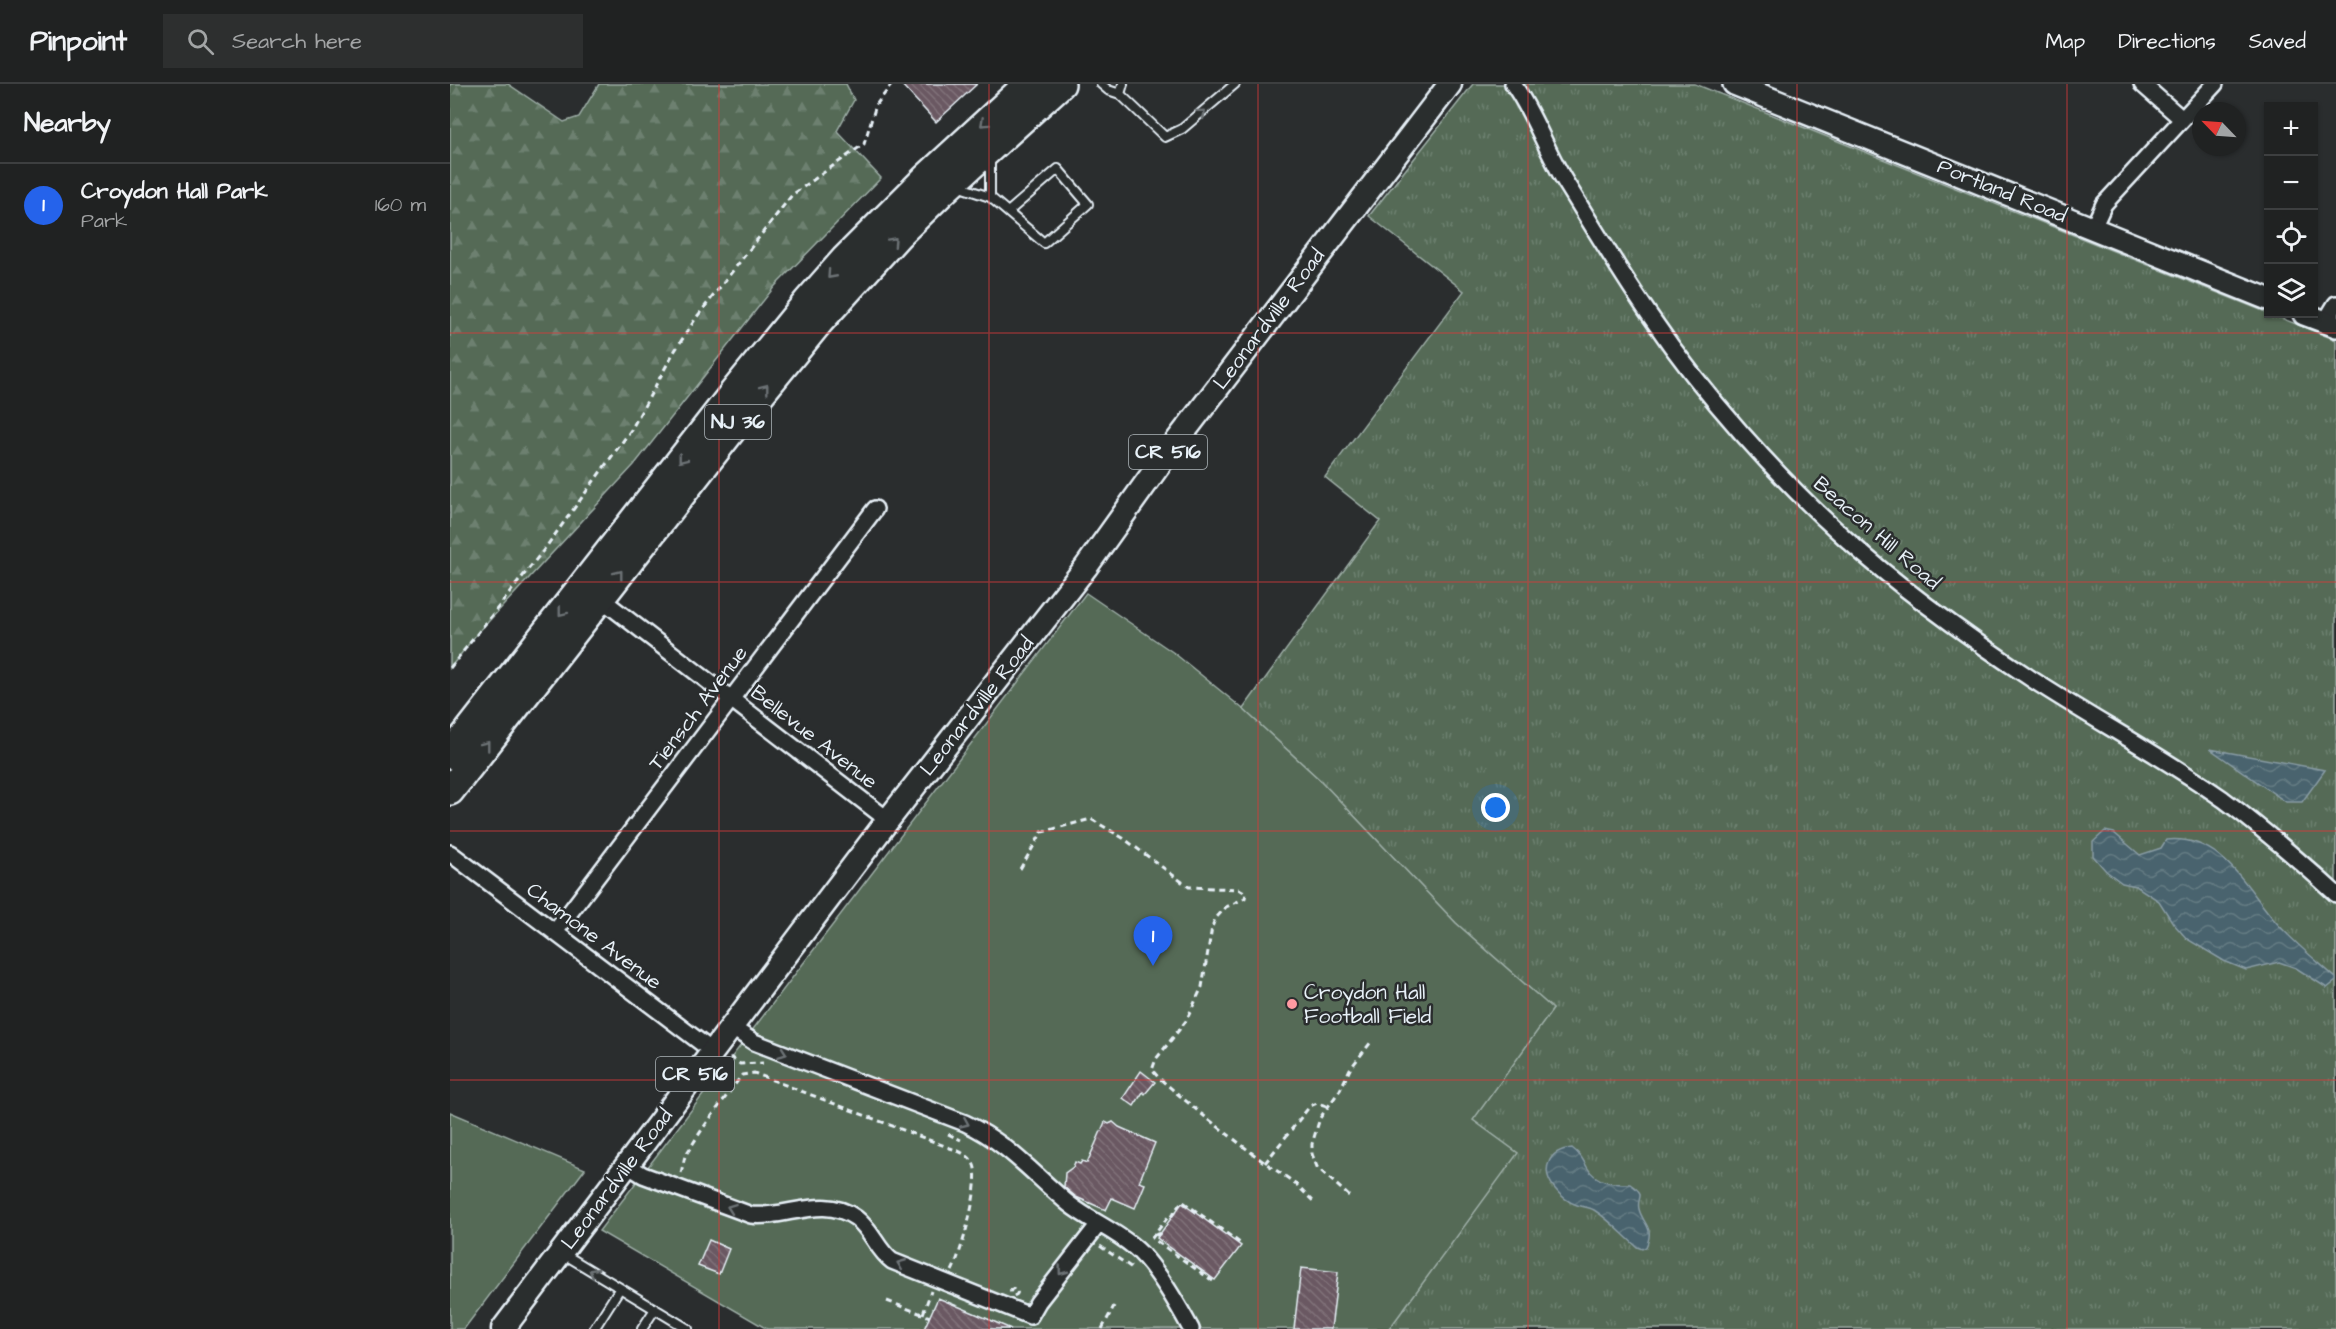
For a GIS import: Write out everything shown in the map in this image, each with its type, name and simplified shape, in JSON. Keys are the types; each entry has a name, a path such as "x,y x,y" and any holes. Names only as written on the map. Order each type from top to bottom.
{"highway":[{"name":"NJ 36","path":"450,755 807,302 845,259 917,186 1028,84"},
{"name":"NJ 36","path":"450,791 805,339 867,268 950,185 1061,84"}],"main road":[{"name":"Leonardville Road","path":"503,1329 627,1165 720,1053 731,1027 888,820 1086,567 1178,440 1450,84"}],"street":[{"name":"Beacon Hill Road","path":"1513,84 1525,103 1557,169 1652,319 1741,431 1843,537 1899,585 1949,622 2034,680 2166,761 2225,801 2336,894"},
{"name":"Portland Road","path":"1734,84 2264,297"},
{"path":"2142,84 2182,119"},
{"path":"2093,228 2104,204 2215,84"},
{"name":"Tiensch Avenue","path":"555,932 875,509"},
{"name":"Bellevue Avenue","path":"600,598 888,820"},
{"name":"Chamone Avenue","path":"450,853 720,1053"},
{"path":"731,1027 754,1042 979,1129 1012,1152 1069,1204 1127,1242 1144,1258 1191,1329"},
{"path":"627,1165 644,1175 751,1215 809,1208 844,1212 867,1228 890,1259 938,1279 1028,1323 1038,1302 1098,1225"}],"lane":[{"path":"1101,84 1108,90 1120,94 1165,137 1182,129 1235,84"},
{"path":"1120,94 1123,84"},
{"path":"990,147 990,197"},
{"path":"950,185 990,197 1044,243 1088,204 1058,169 1008,212"},
{"path":"561,1253 688,1329"},
{"path":"594,1329 620,1288"},
{"path":"642,1329 655,1309"}],"path":[{"path":"450,668 546,547 631,430 674,352 696,318 792,195 864,144 876,105 892,84"},
{"path":"1020,869 1042,832 1091,819 1123,838 1189,887 1239,889 1246,893 1245,898 1227,907 1214,922 1202,987 1186,1020 1156,1059 1152,1070 1198,1112 1295,1183 1314,1202"},
{"path":"1349,1196 1323,1175 1313,1158 1314,1133 1327,1106 1340,1090 1350,1069 1371,1042"},
{"path":"720,1053 740,1064 765,1064"},
{"path":"682,1190 681,1171 686,1156 739,1078 746,1074 754,1073 950,1148 971,1160 976,1168 976,1182 966,1231 954,1269 947,1277 938,1279 922,1314"},
{"path":"1265,1163 1310,1106 1317,1103 1327,1106"},
{"path":"943,1132 970,1143"},
{"path":"1168,1223 1182,1201 1240,1243"},
{"path":"1170,1218 1168,1217 1152,1238 1213,1281"},
{"path":"1156,1233 1157,1235 1162,1232"},
{"path":"1092,1240 1138,1271"},
{"path":"887,1301 930,1317"},
{"path":"1102,1329 1114,1306"}],"green space":[{"path":"450,84 508,84 564,122 579,117 599,84 846,84 854,100 837,131 881,178 775,286 634,465 475,636 450,668"},
{"path":"1473,84 1695,84 2264,311 2264,318 2281,318 2336,340 2336,1329 1389,1329 1517,1153 1472,1121 1553,1009 1456,923 1320,780 1243,709 1380,521 1325,477 1464,291 1369,216"},
{"path":"1086,593 1174,653 1243,709 1320,780 1456,923 1553,1009 1473,1120 1518,1153 1389,1329 767,1329 599,1231"},
{"path":"450,1112 585,1169 464,1329 450,1329"}],"water":[{"path":"2210,749 2325,770 2302,802 2286,802"},
{"path":"2105,831 2114,833 2140,855 2161,848 2166,840 2185,840 2202,845 2217,854 2242,878 2282,929 2336,978 2336,981 2327,988 2296,968 2279,962 2246,970 2224,961 2187,939 2159,901 2136,886 2122,883 2106,871 2093,856 2093,842"},
{"path":"1572,1148 1595,1176 1611,1183 1630,1184 1639,1191 1639,1209 1649,1230 1646,1247 1642,1249 1637,1247 1600,1214 1565,1199 1554,1188 1548,1175 1549,1162 1558,1152"}],"building":[{"path":"901,84 977,84 936,122"},
{"path":"1141,1071 1155,1082 1145,1094 1143,1092 1134,1106 1123,1098"},
{"path":"1105,1122 1109,1124 1113,1122 1155,1143 1139,1182 1145,1184 1135,1208 1112,1198 1106,1210 1076,1197 1064,1187 1065,1173 1073,1167 1075,1162 1087,1163"},
{"path":"1182,1203 1241,1246 1215,1280 1157,1238"},
{"path":"709,1240 729,1249 719,1274 698,1266"},
{"path":"1301,1268 1338,1272 1331,1329 1294,1329"},
{"path":"938,1298 974,1313 1011,1329 924,1329"}],"place":[{"name":"Croydon Hall Park","path":"1153,966"},
{"name":"Croydon Hall Football Field","path":"1292,1004"}]}
